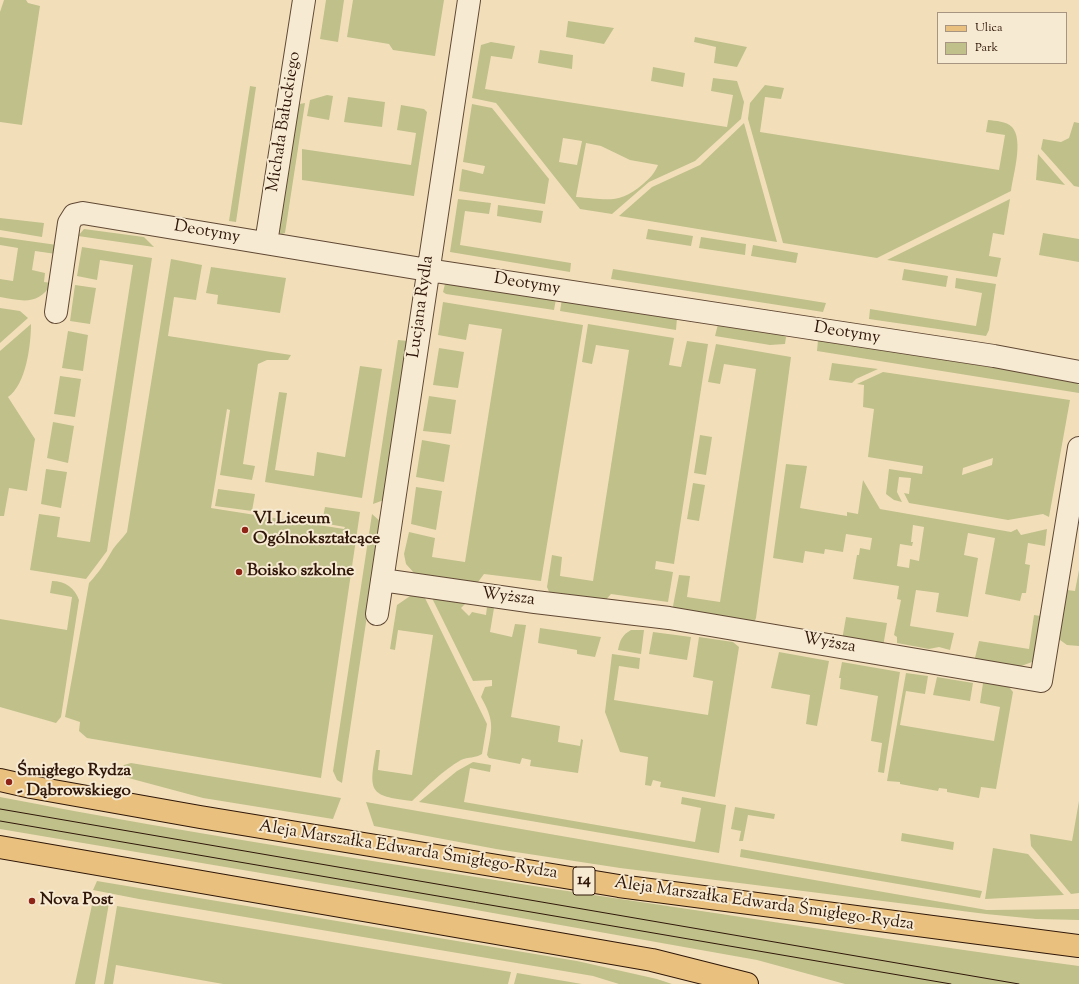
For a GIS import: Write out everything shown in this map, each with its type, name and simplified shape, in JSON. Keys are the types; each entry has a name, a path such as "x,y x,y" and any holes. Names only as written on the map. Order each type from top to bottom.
{"main road":[{"name":"Aleja Marszałka Edwarda Śmigłego-Rydza","path":"0,780 31,788 200,817 619,886 1079,946"},
{"path":"0,847 645,959 747,984"}],"street":[{"name":"Michała Bałuckiego","path":"266,243 304,0"},
{"name":"Lucjana Rydla","path":"377,614 469,0"},
{"name":"Deotymy","path":"56,312 69,223 74,215 83,213 428,270 994,356 1079,372"},
{"name":"Wyższa","path":"382,580 691,621 1041,681 1079,448"}],"green space":[{"path":"4,0 26,0 28,3 40,6 22,125 0,122 0,12"},
{"path":"326,0 344,0 338,42 320,39"},
{"path":"353,0 444,0 435,56 393,50 389,44 347,37"},
{"path":"568,21 614,28 604,44 566,37"},
{"path":"695,37 747,47 737,67 714,63 716,47 694,42"},
{"path":"491,42 515,46 512,59 491,56 485,89 727,127 733,95 711,91 713,78 737,81 744,102 741,119 695,161 649,182 612,214 580,209 496,103 472,98 481,45","holes":["563,138 582,141 577,165 559,162","586,143 601,146 630,160 658,165 648,180 627,195 612,199 576,197"]},
{"path":"540,50 573,55 572,69 538,63"},
{"path":"653,67 685,73 683,87 651,81"},
{"path":"765,85 784,88 781,99 765,97 760,132 999,170 1005,135 986,132 988,120 1007,124 1012,127 1017,140 1017,158 1011,191 877,258 783,243 748,119 750,103"},
{"path":"250,86 256,87 236,222 229,221"},
{"path":"327,95 333,96 329,120 307,116 310,100"},
{"path":"348,97 385,102 382,127 344,122"},
{"path":"305,103 285,233 282,234 277,232 294,105"},
{"path":"472,104 492,108 549,179 545,204 459,191 462,169 483,174 485,166 463,162"},
{"path":"401,105 424,109 427,112 414,196 302,180 302,149 411,165 416,133 397,130"},
{"path":"1074,122 1079,123 1079,187 1074,186 1041,149 1043,139 1061,142 1069,138"},
{"path":"744,123 777,242 619,216 652,187 700,165"},
{"path":"1038,154 1065,185 1036,180"},
{"path":"458,199 491,203 489,214 465,211 460,245 571,263 570,272 450,252"},
{"path":"1010,199 1004,235 993,233 989,256 1001,258 997,277 887,260"},
{"path":"498,205 543,211 541,223 497,216"},
{"path":"0,218 44,223 42,237 0,230"},
{"path":"84,229 144,237 154,247 78,236"},
{"path":"648,229 693,236 691,246 646,239"},
{"path":"1043,233 1079,239 1079,262 1039,255"},
{"path":"0,237 57,245 56,254 35,251 32,270 45,273 44,282 52,283 47,290 35,299 16,300 0,297 0,279 13,281 18,248 0,245"},
{"path":"701,237 746,244 745,255 699,248"},
{"path":"753,245 798,253 796,263 751,256"},
{"path":"82,247 152,258 107,551 86,579 30,570 39,514 60,517 57,537 90,542 133,265 100,260 97,280 77,276"},
{"name":"VI Liceum Ogólnokształcące","path":"171,259 202,265 196,300 174,297 168,336 291,355 288,360 267,360 258,364 243,464 255,466 252,480 220,475 230,410 227,409 211,508 344,529 345,527 322,523 325,507 360,512 321,778 87,738 79,731 80,722 65,717 89,583 127,532"},
{"path":"211,267 286,278 280,313 217,304 218,295 206,293"},
{"path":"613,269 826,303 823,312 611,279"},
{"path":"904,269 948,276 946,287 902,280"},
{"path":"956,278 996,284 989,330 986,336 869,319 870,309 976,326 982,293 955,288"},
{"path":"449,283 556,299 554,310 446,294 443,292 445,284"},
{"path":"75,285 96,288 90,324 70,321"},
{"path":"562,299 677,318 676,330 560,311"},
{"path":"443,302 583,325 541,581 484,574 475,586 414,573 406,564 404,554 409,532 435,538 432,557 465,562 502,329 469,324 466,340 438,335"},
{"path":"0,308 20,311 28,318 0,343"},
{"path":"31,324 30,343 23,374 14,391 8,397 35,439 27,491 9,488 4,516 0,516 0,351"},
{"path":"588,324 674,338 669,365 681,367 687,341 708,344 674,564 656,561 655,569 673,572 668,602 611,594 604,602 550,594 547,587 552,555 562,557 560,576 593,581 629,350 596,345 592,364 582,362"},
{"path":"718,324 779,334 786,337 785,344 770,345 715,336"},
{"path":"68,331 88,335 83,371 62,368"},
{"path":"398,340 408,341 384,500 373,504"},
{"path":"818,340 1073,380 1079,385 1079,393 817,351"},
{"path":"716,344 791,357 756,618 752,627 675,613 673,606 679,575 690,576 687,597 720,602 756,369 724,364 720,384 708,382"},
{"path":"439,348 464,352 458,388 433,385"},
{"path":"832,363 878,369 856,379 852,383 829,380"},
{"path":"360,366 382,369 362,498 265,482 279,392 287,393 275,470 314,476 317,452 345,457"},
{"path":"883,372 1070,400 1049,517 1043,514 1008,520 909,503 904,493 909,494 911,478 899,477 897,492 902,502 894,500 886,494 889,469 922,474 923,466 868,457 874,409 863,407 864,385 857,384","holes":["993,458 992,465 962,475 963,468"]},
{"path":"60,376 81,379 75,417 54,414"},
{"path":"429,396 456,400 451,434 423,431"},
{"path":"53,422 74,426 68,463 47,458"},
{"path":"700,435 712,437 706,475 694,473"},
{"path":"422,440 450,445 444,482 416,477"},
{"path":"786,464 807,466 800,508 847,516 847,512 858,514 863,480 880,509 1011,532 1017,529 1021,535 1047,529 1045,546 1028,543 1025,564 1030,565 1026,593 1022,593 1020,601 985,594 995,538 968,533 964,555 978,558 968,617 936,612 939,593 916,590 910,626 954,633 950,650 939,647 929,649 897,643 897,637 894,635 901,600 897,599 899,586 853,579 857,555 859,555 860,548 870,550 872,538 846,534 843,552 825,549 824,554 805,551 803,563 773,558","holes":["913,525 924,527 919,561 910,559 909,568 897,566 900,544 912,546"]},
{"path":"46,469 67,472 61,508 41,504"},
{"path":"693,483 705,485 699,521 687,519"},
{"path":"416,487 442,491 436,530 411,524"},
{"path":"218,489 255,494 252,511 215,506"},
{"path":"372,514 381,522 342,783 337,780 333,771"},
{"path":"1079,570 1079,646 1067,645 1060,640 1059,637 1067,590 1075,591"},
{"path":"52,581 61,582 69,586 75,592 79,600 61,717 56,723 0,707 0,619 67,630 72,597 50,593"},
{"path":"413,594 425,598 487,724 482,754 466,758 454,764 435,779 412,801 387,797 379,793 375,789 372,775 376,750 380,750 378,770 412,775 433,635 398,630 395,650 390,649 397,605"},
{"path":"431,596 466,603 461,608 469,616 472,612 486,615 487,607 494,608 490,632 512,637 515,624 526,625 511,717 560,726 558,742 580,746 581,739 583,740 578,773 530,766 531,760 522,758 520,764 489,758 487,755 491,725 489,713 481,697 485,687 492,686 492,680 473,681"},
{"path":"1034,615 1047,617 1032,662 1016,668 974,662 979,641 1029,649"},
{"path":"846,617 887,623 883,647 842,640"},
{"path":"540,628 601,637 595,657 577,654 577,650 538,643"},
{"path":"631,630 644,630 641,654 618,650 622,638"},
{"path":"653,632 691,637 687,660 649,654"},
{"path":"699,637 733,642 739,647 715,797 660,787 661,782 653,780 651,786 645,785 648,757 620,752 605,712 612,654 640,658 639,669 619,666 614,700 708,715 713,681 693,677"},
{"path":"779,652 829,661 817,726 806,724 810,695 771,688"},
{"path":"842,662 900,672 884,773 878,772 882,743 871,741 878,696 840,689 841,678 839,678"},
{"path":"906,673 928,676 925,694 906,691 900,725 994,741 1000,707 980,703 983,683 1009,687 1013,692 996,789 981,787 979,798 947,792 947,789 939,788 938,791 900,784 900,782 887,781"},
{"path":"937,677 973,683 970,701 933,695"},
{"path":"473,762 491,765 490,772 470,768 464,802 695,842 701,808 681,804 682,797 726,805 719,853 419,802 457,771"},
{"path":"131,763 341,798 333,819 203,798 121,776 120,770 124,765"},
{"path":"0,797 151,825 379,862 961,950 1079,966 1079,984 845,984 757,960 403,897 0,829"},
{"path":"1079,801 1079,893 1071,894 1031,846 1030,834 1072,841"},
{"path":"366,802 987,910 1079,909 1079,920 1036,919 986,914 620,868 496,849 374,826"},
{"path":"735,807 775,814 774,819 748,815 743,841 739,841 741,831 731,829"},
{"path":"902,833 954,842 953,850 901,841"},
{"path":"993,848 1028,854 1064,895 985,899"},
{"path":"741,849 982,891 980,898 740,857"},
{"path":"97,881 577,961 657,979 672,984 619,984 593,976 139,899 93,890"},
{"path":"93,900 109,903 95,984 75,984"},
{"path":"117,906 511,972 508,984 223,984 116,965 113,984 104,984"},
{"path":"517,973 582,984 514,984"}],"tram line":[{"path":"0,809 1019,984"},
{"path":"0,821 951,984"}],"place":[{"name":"VI Liceum Ogólnokształcące","path":"245,530"},
{"name":"Boisko szkolne","path":"239,572"},
{"name":"Śmigłego Rydza - Dąbrowskiego","path":"9,782"},
{"name":"Nova Post","path":"32,901"}]}
